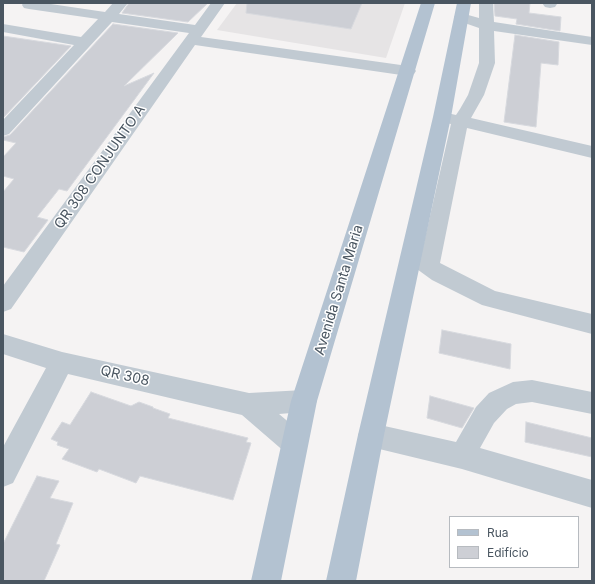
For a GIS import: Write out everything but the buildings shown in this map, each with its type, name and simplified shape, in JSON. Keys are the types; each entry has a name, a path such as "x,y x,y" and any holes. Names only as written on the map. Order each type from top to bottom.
{"main road":[{"name":"Avenida Santa Maria","path":"266,581 304,401 428,3"},
{"path":"341,581 371,435 420,261 451,119 463,10"}],"street":[{"path":"3,130 121,3"},
{"name":"QR 308 CONJUNTO A","path":"3,303 218,3"},
{"path":"451,119 468,111 484,75 487,63 486,3"},
{"path":"463,10 486,25 592,41"},
{"path":"16,16 108,18 194,35 408,71"},
{"path":"16,16 84,42"},
{"path":"451,119 592,152"},
{"path":"420,261 490,298 592,324"},
{"name":"QR 308","path":"3,344 62,362 249,406 304,401"},
{"path":"3,474 62,362"},
{"path":"462,456 485,415 498,401 513,393 532,391 592,403"},
{"name":"QR 308","path":"249,406 295,444"},
{"path":"371,435 462,456 592,494"}],"shaded area":[{"path":"237,3 405,3 386,58 217,30"}]}
